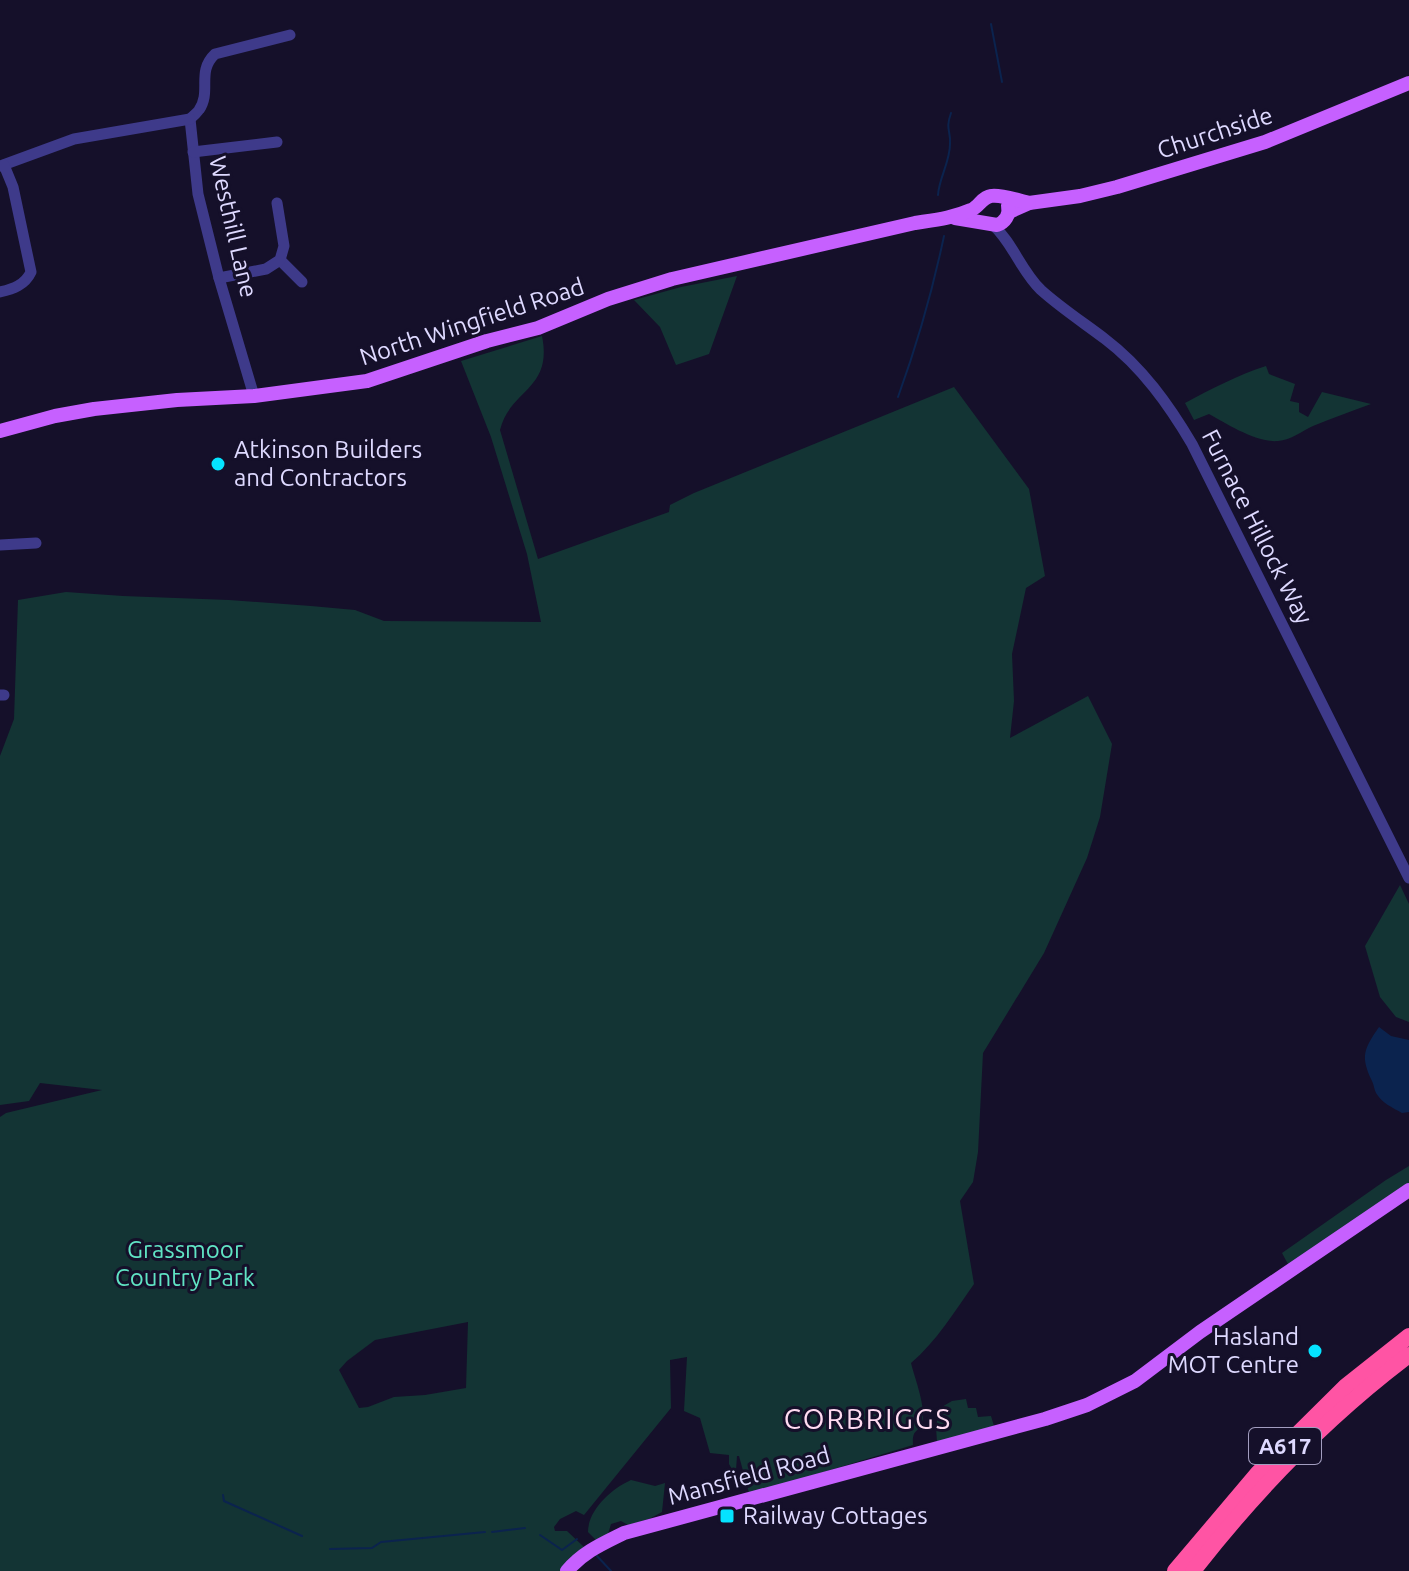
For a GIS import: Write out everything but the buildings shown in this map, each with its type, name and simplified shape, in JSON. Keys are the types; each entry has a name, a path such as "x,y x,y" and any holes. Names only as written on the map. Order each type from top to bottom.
{"highway":[{"name":"A617","path":"1175,1571 1258,1473 1346,1386 1409,1336"},
{"name":"A617","path":"1193,1571 1269,1481 1379,1377 1409,1355"}],"main road":[{"name":"Churchside","path":"998,219 1029,203 1117,187 1265,142 1409,83"},
{"path":"988,196 1001,197 1007,204 998,219 980,215 980,206 988,196"},
{"name":"Churchside","path":"1001,197 1029,203"},
{"name":"North Wingfield Road","path":"0,431 94,409 254,396 367,381 487,341 538,328 608,299 672,279 951,217 980,206"},
{"name":"North Wingfield Road","path":"951,217 998,219"},
{"name":"Mansfield Road","path":"567,1571 593,1548 624,1533 1087,1405 1135,1381 1200,1332 1409,1190"}],"street":[{"name":"Westhill Lane","path":"254,396 198,194 190,119 199,110 204,98 207,62 215,54 290,35"},
{"path":"0,292 28,280 31,272 13,187 2,166 74,139 190,119"},
{"path":"193,152 277,142"},
{"path":"219,278 266,269 280,260 284,246 277,203"},
{"name":"Furnace Hillock Way","path":"998,219 1025,271 1039,288 1107,340 1145,377 1175,415 1199,457 1409,878"},
{"path":"280,260 302,282"},
{"path":"0,545 36,543"}],"green space":[{"path":"737,276 709,354 676,365 660,327 634,300"},
{"name":"Grassmoor Country Park","path":"542,336 544,354 541,368 536,379 505,416 500,430 538,559 669,512 670,505 694,493 954,387 1029,489 1045,576 1026,588 1012,654 1014,701 1010,738 1088,696 1112,744 1100,817 1087,858 1044,953 983,1053 978,1152 973,1182 960,1201 974,1284 937,1336 911,1363 922,1401 922,1422 914,1433 913,1445 749,1493 739,1456 736,1470 733,1471 729,1455 710,1453 700,1418 684,1411 687,1357 670,1360 671,1408 584,1515 576,1511 560,1519 554,1527 555,1531 567,1531 584,1547 561,1571 0,1571 0,1117 102,1090 40,1083 29,1101 0,1105 0,756 14,719 18,600 66,592 355,610 384,621 541,622 527,554 491,437 461,361","holes":["468,1322 466,1388 394,1397 359,1408 339,1370 375,1340"]},
{"path":"1266,366 1269,374 1295,384 1290,401 1299,403 1299,412 1308,417 1322,392 1371,404 1278,441 1252,436 1209,414 1194,420 1185,403"},
{"path":"1400,885 1409,904 1409,1022 1396,1017 1380,997 1365,946"},
{"path":"1409,1166 1409,1187 1289,1266 1282,1253"},
{"path":"966,1399 968,1408 976,1408 978,1417 991,1416 994,1426 937,1443 936,1426 940,1408 952,1401"},
{"path":"631,1480 655,1486 665,1483 662,1512 628,1525 621,1521 611,1524 608,1534 597,1541 588,1532 596,1508"}],"water":[{"path":"1379,1027 1391,1036 1409,1040 1409,1112 1402,1113 1381,1100 1368,1072 1365,1053"}],"waterway":[{"path":"991,24 1002,82"},
{"path":"938,195 950,151 948,127 951,113"},
{"path":"898,397 924,317 944,236"},
{"path":"223,1495 224,1501 302,1536"},
{"path":"492,1532 525,1528"},
{"path":"330,1549 372,1548 381,1542 485,1532"},
{"path":"540,1535 562,1550 577,1539"},
{"path":"597,1556 611,1571"}],"place":[{"name":"Atkinson Builders and Contractors","path":"218,464"},
{"name":"Hasland MOT Centre","path":"1315,1351"},
{"name":"Railway Cottages","path":"727,1516"}],"district":[{"name":"CORBRIGGS","path":"868,1419"}]}
